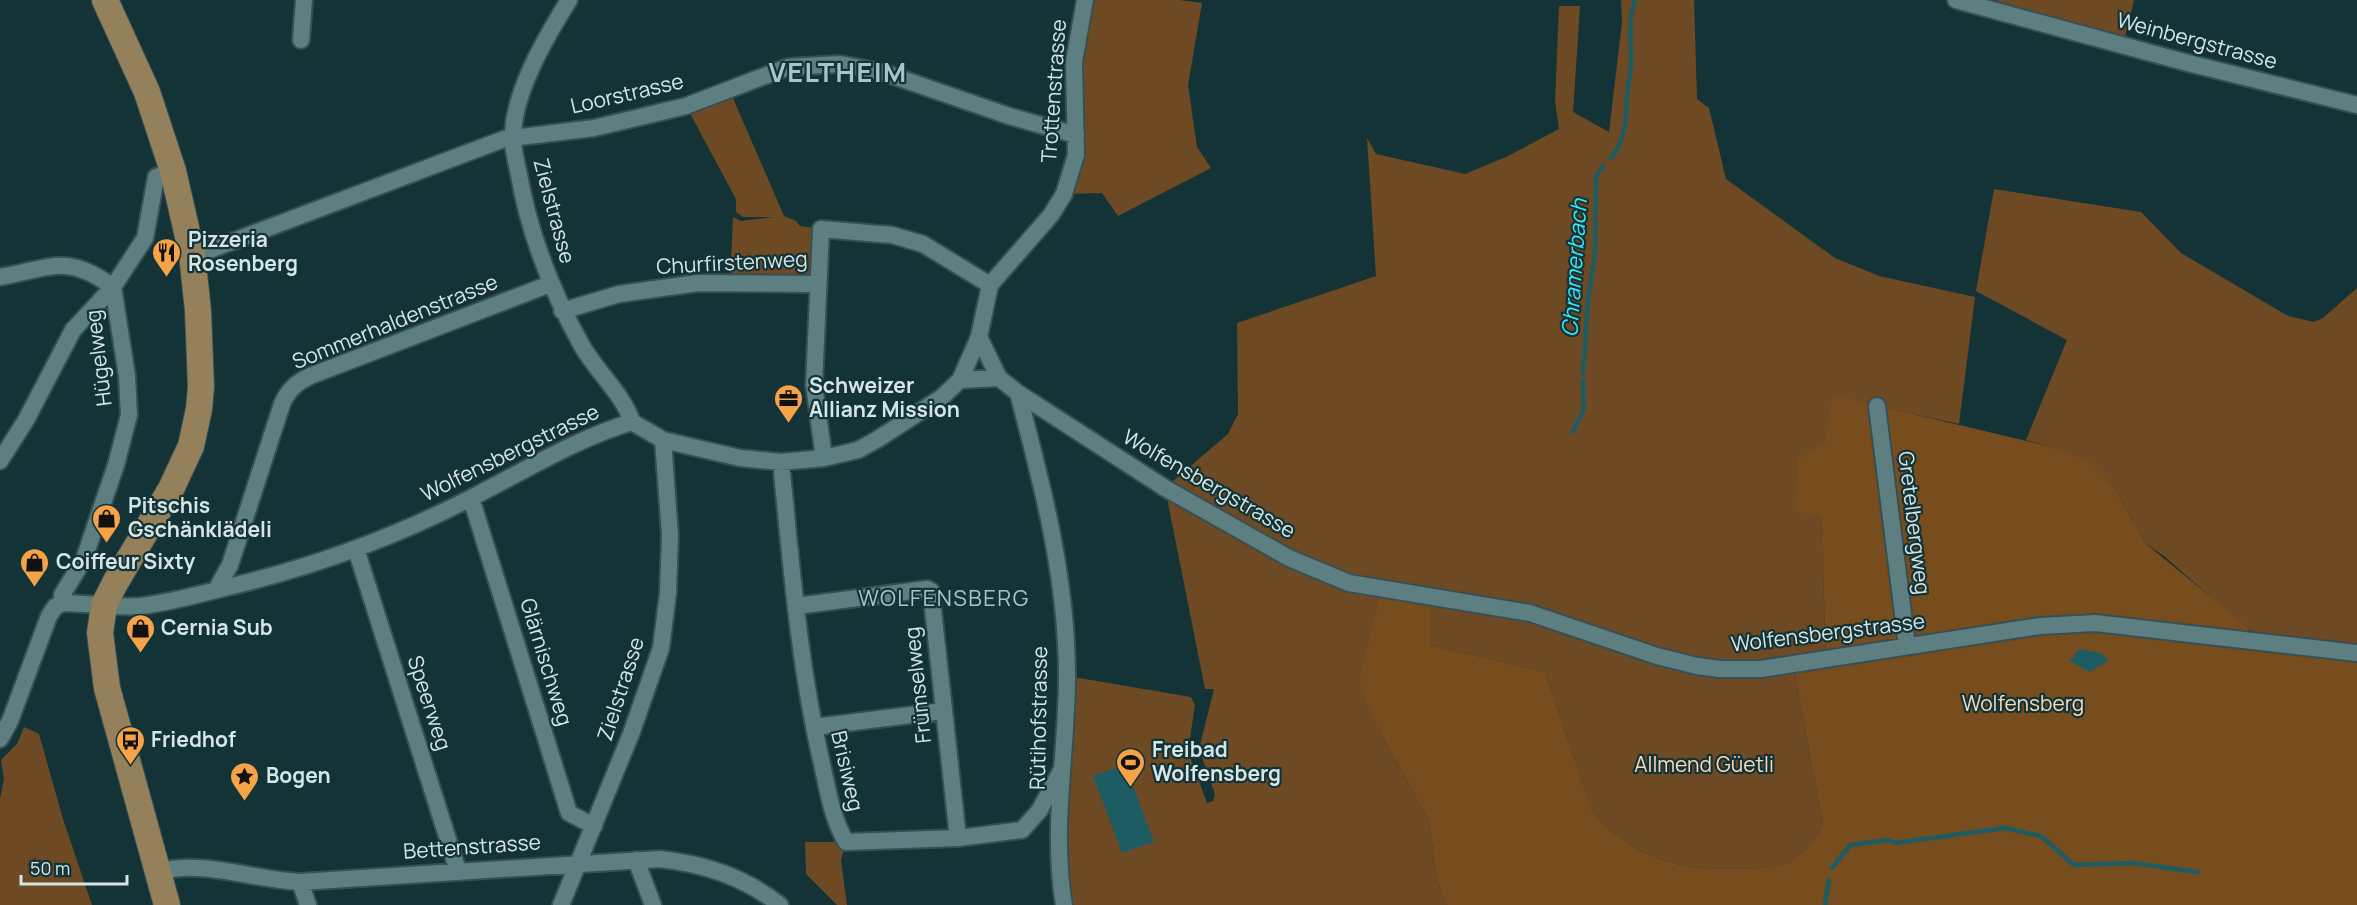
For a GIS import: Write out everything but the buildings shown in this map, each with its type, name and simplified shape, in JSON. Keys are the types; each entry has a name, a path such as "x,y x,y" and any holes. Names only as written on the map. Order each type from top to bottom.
{"main road":[{"path":"105,0 150,100 173,171 192,254 201,352 199,409 190,446 176,479 104,605 101,618 100,654 107,688 167,905"}],"street":[{"path":"301,40 304,0"},
{"name":"Zielstrasse","path":"569,0 550,31 527,79 516,113 513,139 533,237 550,284 592,363 627,408 632,422"},
{"name":"Trottenstrasse","path":"960,380 979,337 990,285 1051,215 1064,194 1076,155 1074,62 1085,0"},
{"name":"Weinbergstrasse","path":"1956,0 2188,63 2357,105"},
{"name":"Loorstrasse","path":"192,254 207,251 504,139 594,128 686,106 788,67 840,64 882,72 1009,116 1076,135"},
{"path":"0,461 26,420 73,330 113,287 145,238 156,177 173,171"},
{"name":"Churfirstenweg","path":"562,310 619,294 698,283 817,284 821,229 892,235 923,244 990,285"},
{"name":"Hügelweg","path":"0,277 54,266 75,266 91,271 113,287 127,376 129,415 116,465 84,559 62,595 62,603 55,607 45,625 14,713 0,739"},
{"name":"Sommerhaldenstrasse","path":"216,590 230,566 286,393 310,376 550,284"},
{"path":"817,284 814,385 824,458"},
{"path":"960,380 999,378 979,337"},
{"name":"Wolfensbergstrasse","path":"999,378 1018,393 1165,488 1289,558 1349,583 1530,613 1657,656 1720,669 1782,666 2040,626 2095,622 2357,653"},
{"name":"Wolfensbergstrasse","path":"62,603 138,606 278,575 356,549 471,498 536,462 610,429 632,422 663,440 740,458 781,462 824,458 858,450 917,415 960,380"},
{"name":"Rütihofstrasse","path":"1018,393 1049,512 1058,559 1067,676 1059,828 1060,882 1064,905"},
{"name":"Gretelbergweg","path":"1877,406 1907,646"},
{"name":"Zielstrasse","path":"561,905 649,689 661,648 668,593 669,536 663,440"},
{"name":"Brisiweg","path":"781,462 796,606 814,727 836,824 846,842 958,838 1022,830 1040,811 1061,771"},
{"name":"Glärnischweg","path":"471,498 569,813 594,826"},
{"name":"Speerweg","path":"356,549 458,871"},
{"name":"Frümselweg","path":"796,606 927,589 931,591 958,838"},
{"path":"814,727 943,711"},
{"path":"636,860 653,905"},
{"name":"Bettenstrasse","path":"158,872 183,867 275,881 300,882 579,863 636,860 679,861 724,872 766,894 780,905"},
{"path":"300,882 308,905"}],"green space":[{"path":"1085,0 1179,0 1202,3 1188,85 1197,147 1211,168 1118,216 1102,193 1064,194"},
{"name":"Allmend Güetli","path":"1621,0 1694,0 1697,99 1709,108 1726,179 1835,258 1879,276 1975,297 1959,424 1877,406 1825,444 1795,512 1821,514 1826,659 1793,665 1823,826 1805,850 1789,862 1764,868 1708,869 1676,864 1644,853 1610,830 1592,810 1545,672 1430,645 1378,728 1429,822 1437,881 1447,905 1064,905 1067,676 1191,697 1195,705 1190,738 1184,741 1207,803 1213,801 1215,794 1199,749 1214,689 1205,689 1165,488 1228,434 1238,414 1237,323 1376,276 1367,138 1376,154 1465,174 1506,157 1559,129 1555,101 1559,6 1580,6 1573,112 1609,132 1622,22"},
{"path":"1997,0 2134,0 2125,37 1996,2"},
{"path":"729,89 784,216 796,221 800,226 821,229 817,284 730,280 733,217 741,221 773,217 743,217 736,212 736,199 686,106"},
{"path":"1994,189 2141,212 2181,253 2288,316 2314,322 2323,318 2357,288 2357,646 2248,630 2164,556 2145,543 2116,490 2048,446 2026,440 2067,340 1976,291"},
{"name":"Wolfensberg","path":"1833,395 2048,446 2091,462 2116,490 2145,543 2240,621 2248,630 2248,638 2357,653 2357,905 1447,905 1437,881 1429,822 1378,728 1359,683 1382,589 1429,596 1430,645 1545,672 1592,810 1610,830 1644,853 1676,864 1708,869 1764,868 1789,862 1805,850 1823,826 1793,665 1826,659 1821,515 1795,512 1798,458 1825,444"},
{"path":"24,727 39,734 63,819 92,905 0,905 0,799 4,779 1,760 17,744"},
{"path":"805,842 846,842 841,860 847,905 837,905 806,874"}],"water":[{"path":"2079,649 2101,653 2109,660 2090,672 2070,661"},
{"path":"1125,764 1154,842 1122,853 1093,776"}],"waterway":[{"name":"Chramerbach","path":"1611,158 1620,144 1625,121 1631,68 1630,24 1635,0"},
{"name":"Chramerbach","path":"1583,374 1588,300 1595,254 1596,177 1603,166"},
{"name":"Chramerbach","path":"1573,432 1584,408 1583,380"},
{"path":"1832,868 1850,845 1890,840 1895,843 2005,828 2041,836 2074,865 2133,863 2198,872"},
{"path":"1825,905 1829,880"}],"place":[{"name":"Pizzeria Rosenberg","path":"167,278"},
{"name":"Schweizer Allianz Mission","path":"788,424"},
{"name":"Pitschis Gschänklädeli","path":"107,544"},
{"name":"Coiffeur Sixty","path":"35,588"},
{"name":"Cernia Sub","path":"140,654"},
{"name":"Friedhof","path":"130,766"},
{"name":"Freibad Wolfensberg","path":"1131,788"},
{"name":"Bogen","path":"245,802"}],"district":[{"name":"VELTHEIM","path":"838,73"},
{"name":"WOLFENSBERG","path":"944,598"}]}
